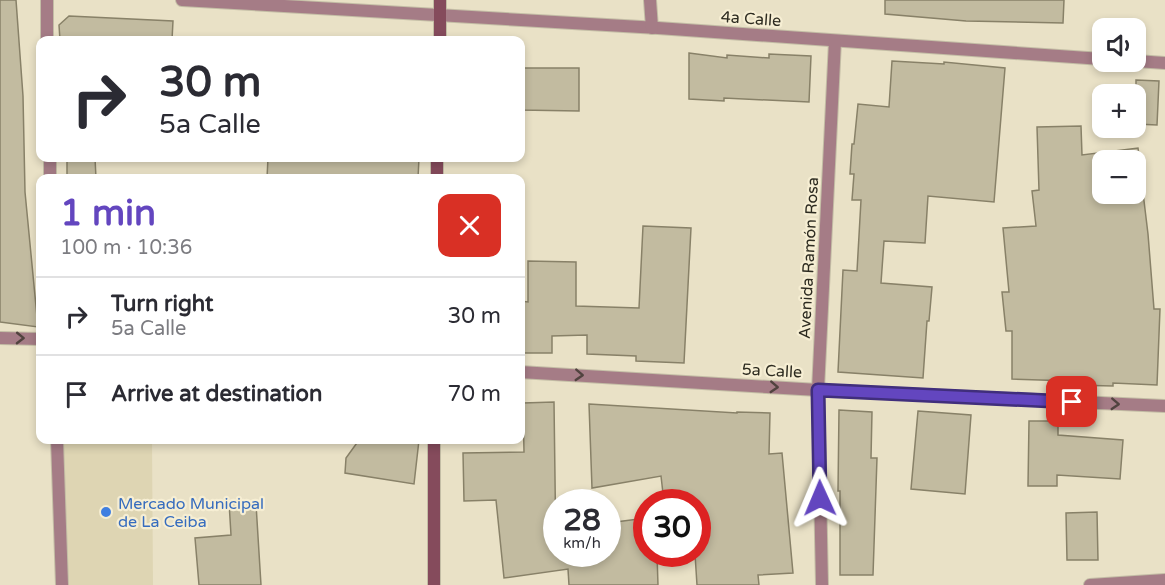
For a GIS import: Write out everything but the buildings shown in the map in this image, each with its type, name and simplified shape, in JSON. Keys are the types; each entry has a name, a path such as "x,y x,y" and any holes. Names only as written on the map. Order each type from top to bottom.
{"street":[{"path":"47,0 48,36"},
{"name":"4a Calle","path":"182,0 440,14 1092,58"},
{"path":"440,0 440,36"},
{"path":"650,0 652,28"},
{"name":"Avenida Ramón Rosa","path":"822,585 818,390 835,41"},
{"path":"1146,62 1165,63"},
{"path":"0,338 36,339"},
{"name":"5a Calle","path":"525,372 818,390 1165,406"},
{"path":"57,444 62,585"},
{"path":"434,444 434,585"},
{"path":"1090,585 1165,580"}],"shaded area":[{"name":"Mercado Municipal de La Ceiba","path":"56,444 152,444 153,585 61,585"}],"place":[{"name":"Mercado Municipal de La Ceiba","path":"106,512"}],"route":[{"path":"820,498 818,390 1072,402"}]}
